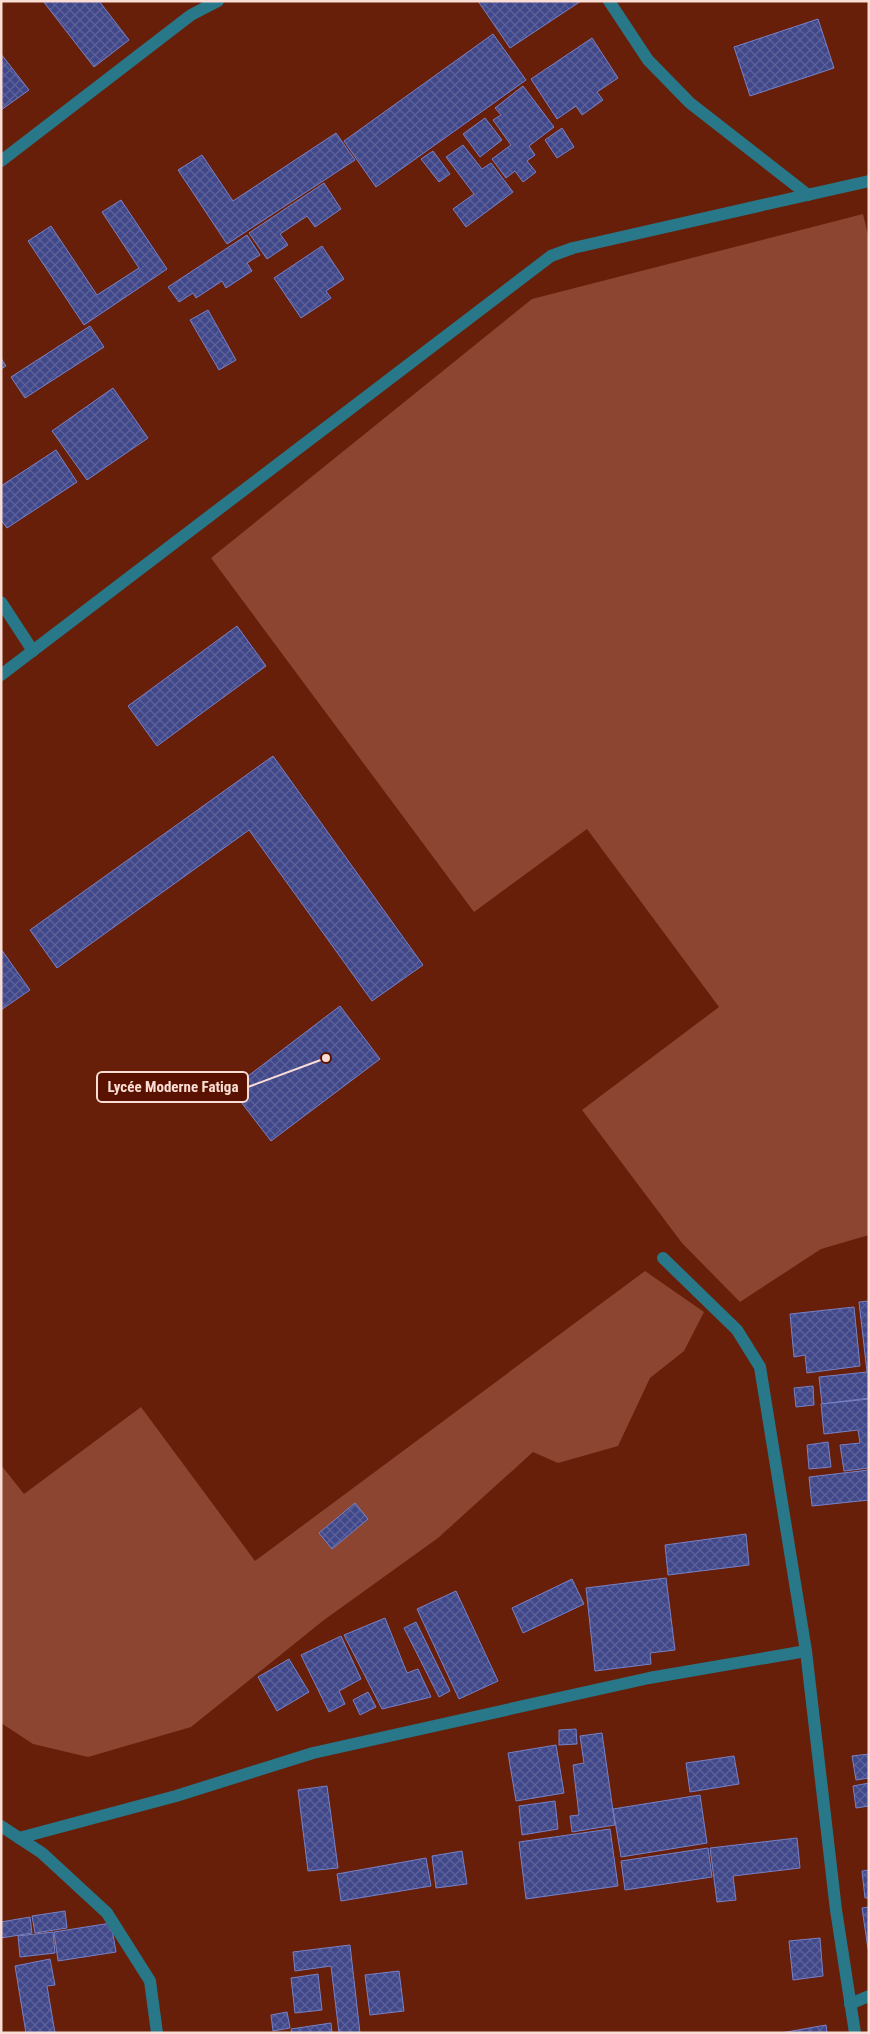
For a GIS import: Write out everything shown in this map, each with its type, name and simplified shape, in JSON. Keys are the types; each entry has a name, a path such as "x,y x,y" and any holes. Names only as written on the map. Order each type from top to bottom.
{"street":[{"path":"1,161 191,15 218,1"},
{"path":"609,1 648,60 690,103 808,195"},
{"path":"1,676 551,256 573,248 869,181"},
{"path":"1,602 33,651"},
{"path":"663,1258 737,1330 760,1367 806,1651 836,1910 855,2033"},
{"path":"20,1838 176,1796 313,1753 649,1678 806,1651"},
{"path":"1,1826 42,1853 107,1913 150,1981 157,2033"},
{"path":"850,2004 869,1996"}],"shaded area":[{"path":"863,214 869,239 869,1235 821,1249 740,1302 682,1243 582,1110 719,1007 587,829 474,912 211,558 532,299"},
{"path":"645,1271 704,1312 684,1351 650,1378 618,1446 558,1463 533,1452 438,1538 324,1620 191,1727 88,1757 33,1744 1,1723 1,1465 24,1494 141,1407 255,1561"}],"building":[{"path":"43,1 99,1 129,40 94,67"},
{"path":"478,1 581,1 510,48"},
{"path":"818,19 834,68 750,96 734,47"},
{"path":"493,34 526,80 376,187 344,141"},
{"path":"592,38 618,78 597,92 603,100 582,115 576,106 557,119 531,79"},
{"path":"1,54 29,90 1,110"},
{"path":"523,86 554,127 529,146 535,155 527,161 536,172 523,182 515,171 506,178 492,159 511,145 493,120 501,115 495,108"},
{"path":"485,118 502,140 480,157 463,134"},
{"path":"562,128 574,147 557,158 545,140"},
{"path":"336,133 355,160 227,244 178,170 202,155 233,201"},
{"path":"463,145 482,169 491,163 513,192 466,227 453,209 474,194 446,157"},
{"path":"433,151 450,174 439,182 421,159"},
{"path":"324,183 341,209 315,227 307,216 280,234 288,245 267,259 249,233"},
{"path":"121,200 167,269 84,325 28,241 51,226 97,295 139,268 102,212"},
{"path":"247,235 260,255 247,263 252,271 226,288 222,281 196,298 193,293 179,302 168,287"},
{"path":"322,246 344,279 326,291 331,298 301,318 274,278"},
{"path":"208,310 236,360 219,370 190,320"},
{"path":"90,326 104,347 25,398 11,377"},
{"path":"1,358 6,366 1,369"},
{"path":"113,388 148,438 87,480 52,431"},
{"path":"56,450 77,482 7,528 1,520 1,486"},
{"path":"237,626 266,666 157,746 128,706"},
{"path":"273,756 423,965 372,1001 249,830 57,968 30,930"},
{"path":"1,949 30,990 1,1010"},
{"path":"340,1006 380,1059 271,1141 231,1089"},
{"path":"869,1301 869,1398 822,1404 819,1377 867,1372 859,1302"},
{"path":"854,1307 860,1366 807,1373 805,1355 794,1357 790,1314"},
{"path":"813,1386 814,1405 796,1407 794,1388"},
{"path":"869,1399 869,1468 844,1471 840,1445 860,1443 858,1430 824,1434 821,1404"},
{"path":"828,1442 831,1467 809,1469 807,1445"},
{"path":"869,1470 869,1500 812,1506 809,1477"},
{"path":"355,1503 368,1519 332,1549 319,1533"},
{"path":"746,1534 749,1565 668,1575 665,1545"},
{"path":"666,1578 675,1650 650,1653 651,1664 595,1671 586,1588"},
{"path":"572,1579 584,1604 523,1633 512,1608"},
{"path":"456,1591 498,1681 459,1699 417,1609"},
{"path":"385,1618 407,1673 418,1669 431,1697 382,1709 344,1635"},
{"path":"416,1622 450,1691 439,1697 404,1628"},
{"path":"341,1636 361,1679 339,1691 345,1704 329,1712 301,1655"},
{"path":"289,1659 309,1692 277,1711 258,1677"},
{"path":"368,1692 376,1707 360,1715 353,1700"},
{"path":"576,1729 577,1744 559,1745 559,1730"},
{"path":"602,1733 615,1825 572,1832 570,1816 579,1815 573,1765 584,1763 580,1736"},
{"path":"556,1745 564,1793 516,1801 508,1753"},
{"path":"869,1754 869,1778 856,1780 852,1756"},
{"path":"734,1756 739,1784 690,1792 686,1763"},
{"path":"869,1783 869,1806 856,1808 853,1786"},
{"path":"327,1786 338,1868 308,1871 298,1790"},
{"path":"700,1795 707,1843 621,1857 613,1809"},
{"path":"555,1801 558,1829 522,1835 519,1806"},
{"path":"610,1829 618,1886 526,1899 519,1842"},
{"path":"797,1838 800,1868 733,1876 736,1900 717,1902 710,1848"},
{"path":"708,1848 712,1877 625,1890 621,1861"},
{"path":"462,1851 467,1884 436,1888 432,1856"},
{"path":"426,1858 431,1886 341,1901 337,1874"},
{"path":"869,1870 869,1898 865,1898 862,1871"},
{"path":"869,1907 869,1949 868,1949 862,1908"},
{"path":"65,1911 67,1928 35,1933 32,1916"},
{"path":"30,1917 32,1933 1,1938 1,1922"},
{"path":"111,1923 116,1952 58,1961 54,1932"},
{"path":"53,1932 55,1953 20,1957 18,1936"},
{"path":"820,1938 823,1976 793,1980 789,1941"},
{"path":"350,1945 360,2033 339,2033 331,1966 295,1971 293,1952"},
{"path":"50,1959 55,1985 47,1986 55,2033 26,2033 15,1966"},
{"path":"399,1971 404,2011 370,2015 365,1975"},
{"path":"318,1974 322,2010 295,2013 291,1978"},
{"path":"287,2012 290,2028 273,2031 271,2015"},
{"path":"331,2023 332,2033 292,2033 291,2029"},
{"path":"826,2025 827,2033 781,2033"}],"place":[{"name":"Lycée Moderne Fatiga","path":"326,1058"}]}
